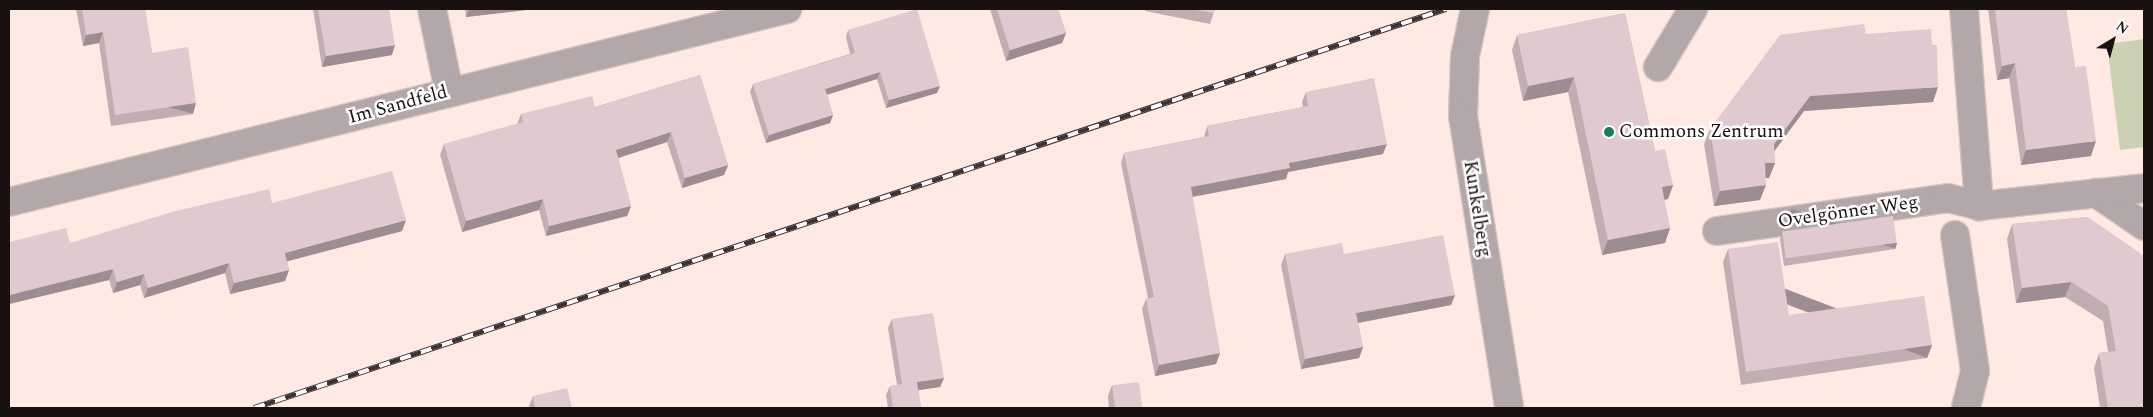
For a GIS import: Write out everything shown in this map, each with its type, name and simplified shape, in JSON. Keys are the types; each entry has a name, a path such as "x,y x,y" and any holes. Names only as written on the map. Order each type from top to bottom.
{"street":[{"path":"432,9 449,91"},
{"name":"Im Sandfeld","path":"9,202 449,91 787,9"},
{"name":"Kunkelberg","path":"1475,9 1465,56 1464,116 1509,408"},
{"path":"1658,67 1693,9"},
{"path":"1964,9 1979,206"},
{"name":"Ovelgönner Weg","path":"1717,231 1948,198 1979,206 2144,188"},
{"path":"2096,193 2144,226"},
{"path":"1955,235 1975,371 1966,408"}],"green space":[{"path":"2144,39 2144,147 2120,150 2107,44"}],"building":[{"path":"82,9 145,9 152,53 188,47 196,103 115,115 103,32 86,35"},
{"path":"318,9 389,9 395,45 326,56"},
{"path":"917,9 940,86 889,100 880,72 825,89 833,115 769,135 753,84 855,53 848,30"},
{"path":"997,9 1058,9 1066,33 1010,50"},
{"path":"1190,9 1215,9 1214,13"},
{"path":"1995,9 2066,9 2075,67 2086,66 2096,141 2026,150 2015,63 2002,66"},
{"name":"Commons Zentrum","path":"1625,13 1655,151 1665,149 1673,185 1662,187 1670,228 1608,240 1574,77 1528,86 1517,35"},
{"path":"1864,24 1866,34 1931,29 1932,45 1937,45 1938,87 1810,96 1774,144 1775,163 1765,163 1766,185 1720,191 1710,129 1780,35"},
{"path":"700,75 728,165 685,178 671,132 616,150 631,206 549,226 543,199 466,221 444,144 523,122 521,114 592,96 595,107"},
{"path":"1374,78 1387,144 1289,163 1290,168 1191,187 1220,353 1159,365 1146,299 1154,297 1124,153 1209,136 1207,126 1308,106 1306,92"},
{"path":"392,171 406,220 285,253 289,270 234,283 229,263 148,288 144,274 117,282 113,269 9,295 9,242 66,228 70,243 172,212 269,189 272,203"},
{"path":"1893,216 1897,243 1786,258 1782,232"},
{"path":"2088,217 2144,256 2144,408 2108,408 2099,353 2116,351 2108,306 2071,282 2022,288 2012,224"},
{"path":"1443,235 1455,295 1356,313 1363,347 1305,359 1285,254 1342,243 1344,254"},
{"path":"1778,242 1789,315 1924,296 1932,345 1746,372 1728,249"},
{"path":"933,313 944,378 917,382 921,408 893,408 890,386 902,384 892,319"},
{"path":"1139,382 1142,408 1115,408 1112,385"},
{"path":"567,388 572,408 535,408 533,396"}],"railway":[{"path":"254,408 1446,9"}],"place":[{"name":"Commons Zentrum","path":"1609,132"}]}
